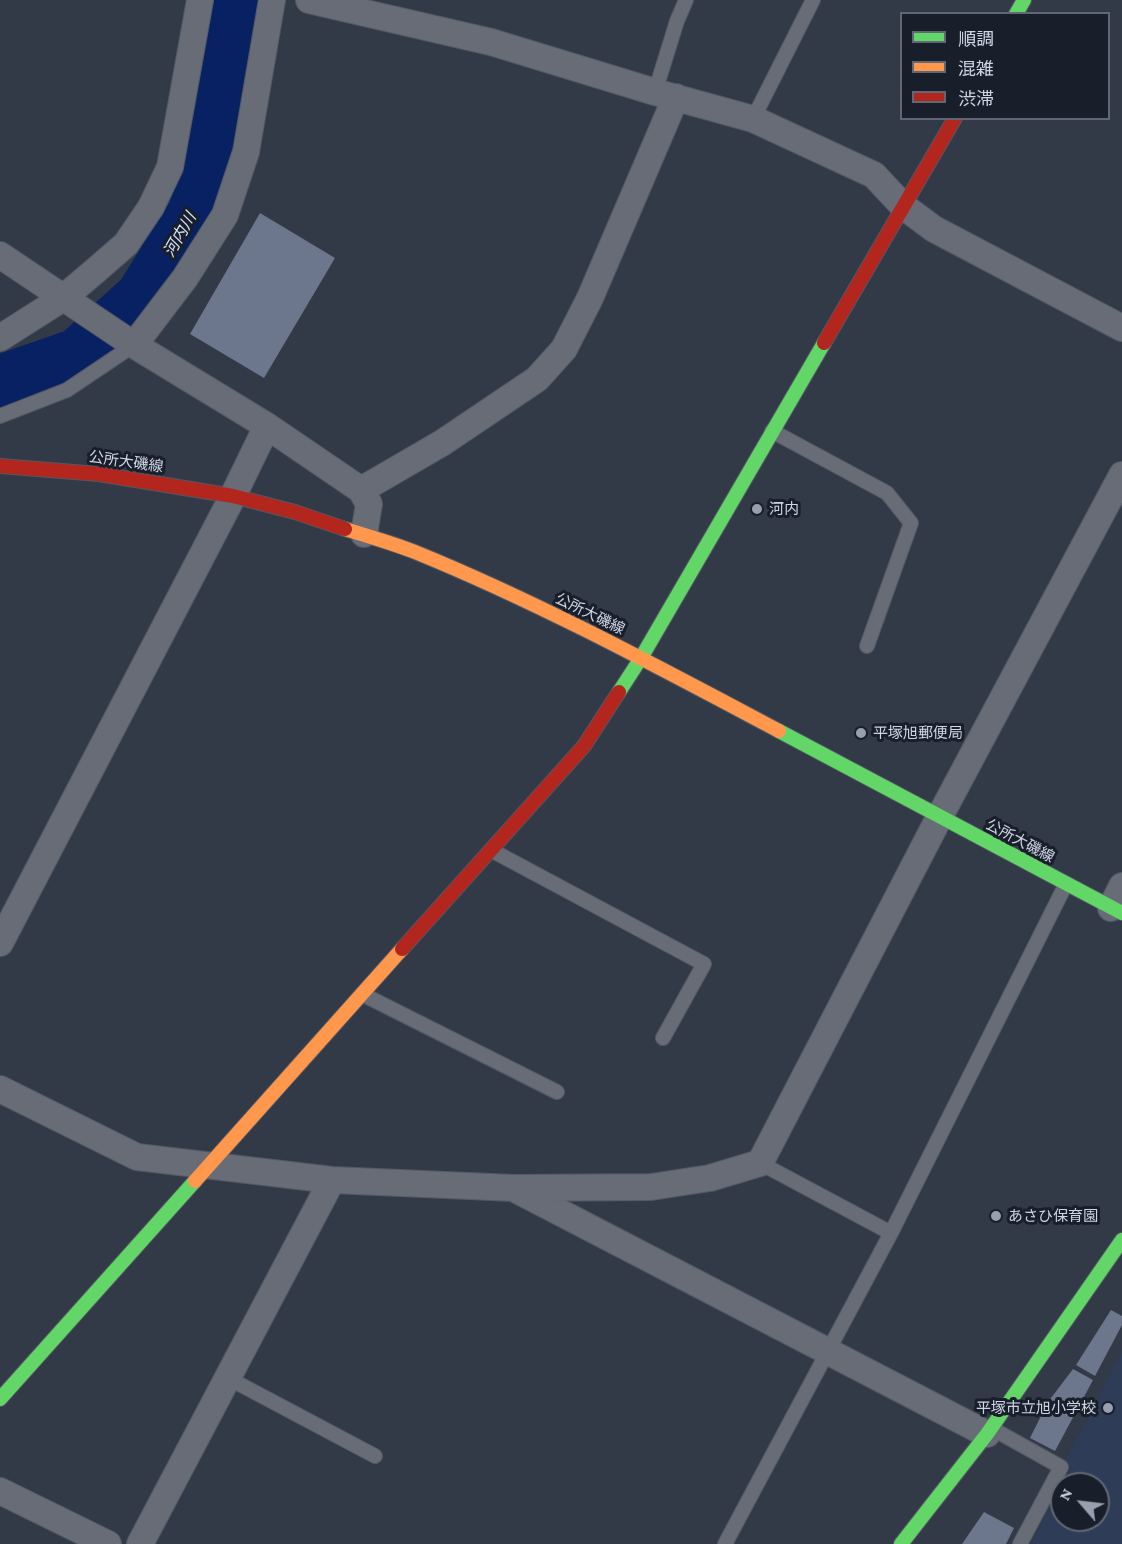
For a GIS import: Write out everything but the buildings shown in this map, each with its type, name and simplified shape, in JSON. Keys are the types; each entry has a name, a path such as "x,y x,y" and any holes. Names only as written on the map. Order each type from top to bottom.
{"street":[{"path":"0,338 63,298 126,244 151,207 170,167 201,0"},
{"path":"134,345 185,278 225,215 246,152 272,0"},
{"path":"309,0 491,42 753,119 874,175 903,206 934,229 1122,328"},
{"path":"361,490 442,443 537,379 564,349 590,298 665,94"},
{"path":"0,1399 584,746 641,658 954,120"},
{"path":"0,255 134,345 267,426 361,490 369,504 364,534"},
{"path":"0,943 233,496 267,426"},
{"name":"公所大磯線","path":"0,466 99,474 233,496 364,534 481,580 641,658 1066,884 1118,902"},
{"path":"0,1089 137,1157 332,1180 514,1188 651,1187 710,1179 760,1163 940,816 1122,475"},
{"path":"140,1544 332,1180"},
{"path":"514,1188 989,1431"},
{"path":"901,1544 989,1431 1122,1240"},
{"path":"0,1491 108,1544"}],"lane":[{"path":"665,94 677,21 686,0"},
{"path":"753,119 813,0"},
{"path":"0,416 67,390 134,345"},
{"path":"772,432 887,493 910,523 867,646"},
{"path":"491,850 704,964 663,1038"},
{"path":"725,1544 891,1233 1066,884"},
{"path":"362,994 557,1092"},
{"path":"760,1163 891,1233"},
{"path":"228,1378 375,1456"},
{"path":"989,1431 1061,1467 1020,1544"}],"shaded area":[{"name":"平塚市立旭小学校","path":"1122,1352 1122,1544 1031,1544 1050,1507 1050,1532 1110,1532 1110,1472 1068,1472 1071,1467 1064,1463"}],"waterway":[{"name":"河内川","path":"0,382 78,355 142,297 195,212 232,0"}],"traffic: fast":[{"path":"1017,12 1024,0"},
{"path":"619,692 824,343"},
{"path":"779,731 1122,913"},
{"path":"0,1399 195,1181"},
{"path":"901,1544 987,1434 1122,1240"}],"traffic: slow":[{"path":"345,529 415,552 508,593 599,637 779,731"},
{"path":"195,1181 402,949"}],"traffic: jam":[{"path":"824,343 954,120"},
{"path":"0,466 99,474 233,496 295,512 345,529"},
{"path":"402,949 584,746 619,692"}],"place":[{"name":"河内","path":"757,509"},
{"name":"平塚旭郵便局","path":"861,733"},
{"name":"あさひ保育園","path":"996,1216"},
{"name":"平塚市立旭小学校","path":"1108,1408"}]}
